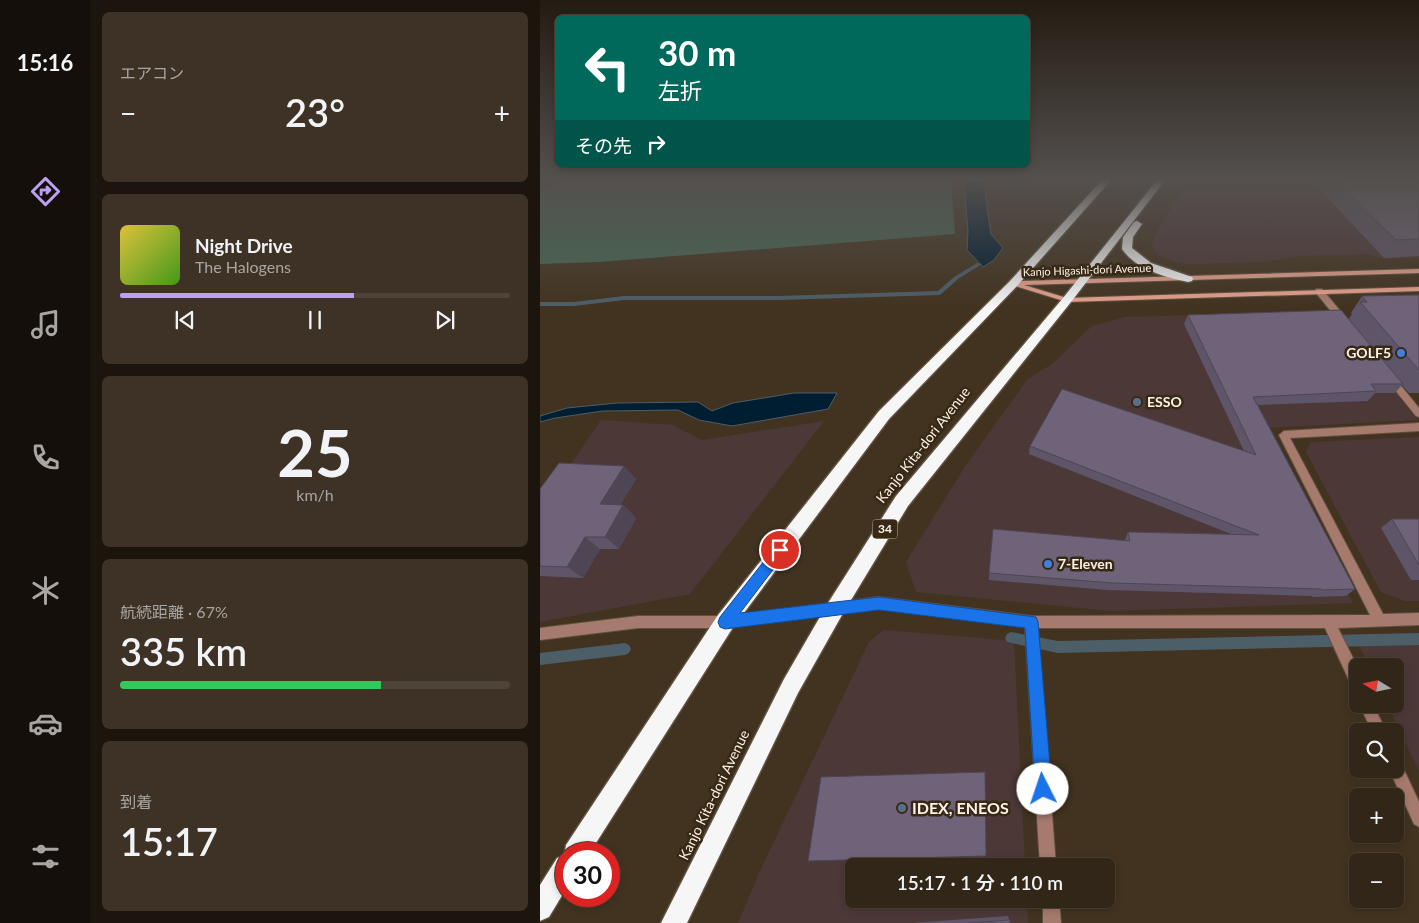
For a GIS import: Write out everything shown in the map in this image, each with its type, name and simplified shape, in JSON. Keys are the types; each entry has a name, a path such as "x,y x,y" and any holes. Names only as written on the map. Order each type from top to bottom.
{"highway":[{"path":"583,842 725,622 884,415 1013,284 1069,222"},
{"name":"Kanjo Kita-dori Avenue","path":"674,923 791,686 835,609 902,501 1129,222"},
{"path":"1140,222 1128,237 1127,249 1135,259 1158,272 1188,279"},
{"path":"540,908 555,884"}],"main road":[{"name":"Kanjo Higashi-dori Avenue","path":"1013,284 1419,271"},
{"name":"Kanjo Higashi-dori Avenue","path":"1013,284 1067,300 1419,289"}],"street":[{"path":"1319,291 1351,330"},
{"path":"1382,368 1419,414"},
{"path":"1379,619 1284,435 1419,427"},
{"path":"540,634 638,622 725,622 879,603 1032,627 1331,627 1379,619 1419,619"},
{"path":"1032,627 1047,858"},
{"path":"1331,627 1349,666"},
{"path":"1400,778 1419,819"},
{"path":"1051,908 1052,923"}],"shaded area":[{"path":"1163,222 1419,222 1419,258 1385,259 1368,254 1298,256 1263,262 1190,264 1172,261 1159,256 1152,246 1155,236"},
{"path":"1330,311 1417,420 1265,428 1353,603 1111,611 916,592 906,562 966,465 1028,379 1052,364 1092,326 1125,317"},
{"path":"601,420 673,425 702,440 824,421 690,594 540,622 540,510"},
{"path":"1419,437 1419,601 1405,601 1381,592 1306,452 1311,442"},
{"path":"884,630 1014,641 1025,858 845,858 845,908 1027,908 1028,923 738,923 760,871 869,642"},
{"path":"1419,634 1419,771 1404,740 1404,723 1396,723 1391,713 1404,713 1404,658 1365,658 1354,635"}],"green space":[{"path":"540,222 954,222 955,234 599,262 540,264"}],"water":[{"path":"967,222 989,222 991,234 1003,248 994,260 983,267 967,250"},
{"path":"794,393 837,393 828,409 732,426 699,420 678,410 603,411 540,422 540,416 567,408 617,403 698,402 712,411 733,403"}],"building":[{"path":"1378,222 1419,222 1419,239 1396,240"},
{"path":"1419,295 1419,370 1360,302 1367,302 1362,296"},
{"path":"1341,310 1403,384 1371,384 1376,391 1253,397 1355,589 1322,590 1112,583 989,573 993,529 1130,541 1128,532 1259,535 1030,446 1062,389 1256,455 1188,315"},
{"path":"559,463 624,466 600,504 623,505 605,537 585,537 567,567 540,566 540,489"},
{"path":"1392,519 1419,519 1419,565"},
{"path":"985,772 986,856 845,858 845,860 808,861 821,777"},
{"path":"1010,920 1010,923 968,923"}],"waterway":[{"path":"540,304 574,304 624,298 778,298 940,293 956,278 979,264"},
{"path":"1011,638 1058,647 1419,639"},
{"path":"540,659 625,649"}],"place":[{"name":"GOLF5","path":"1401,353"},
{"name":"ESSO","path":"1137,402"},
{"name":"7-Eleven","path":"1048,564"},
{"name":"IDEX, ENEOS","path":"902,808"}],"route":[{"path":"780,550 725,622 879,603 1031,622 1043,789"}]}
